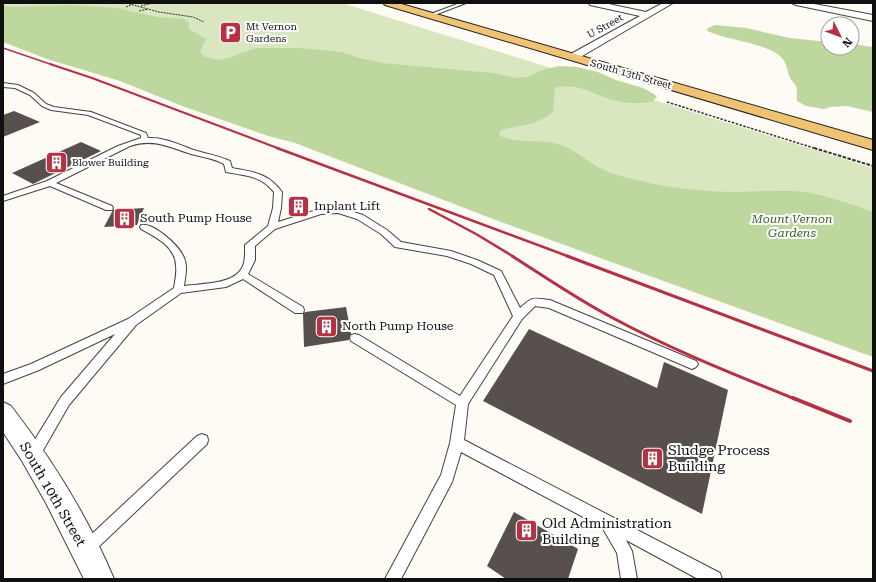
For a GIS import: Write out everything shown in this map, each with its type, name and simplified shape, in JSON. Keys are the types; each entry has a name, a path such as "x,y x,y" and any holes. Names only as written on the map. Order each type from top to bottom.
{"main road":[{"name":"South 13th Street","path":"388,3 873,145"}],"street":[{"path":"593,3 647,16"},
{"name":"U Street","path":"573,57 669,3"},
{"path":"796,3 873,18"},
{"name":"South 10th Street","path":"3,412 33,454 65,510 99,579"}],"lane":[{"path":"430,15 464,3"},
{"path":"3,85 16,86 32,94 44,105 53,109 89,113 144,134 145,140"},
{"path":"3,199 20,195 50,183 122,147 145,140 162,141 200,154 212,155 227,163 229,170 257,175 270,182 278,192 277,208 272,227"},
{"path":"50,183 109,208"},
{"path":"3,378 35,367 132,322 179,290 226,284 243,276 250,260 250,245 272,227 320,212 338,210 360,217 384,232 398,245 448,253 474,262 498,273 518,316"},
{"path":"144,227 160,236 176,250 181,264 179,290"},
{"path":"243,276 299,310"},
{"path":"393,579 447,477 457,443 462,403 518,316 533,302 550,304 692,364"},
{"path":"33,454 65,401 132,322"},
{"path":"355,338 462,403"},
{"path":"85,550 202,440"},
{"path":"457,443 714,579"},
{"path":"607,522 624,551 628,579"}],"path":[{"path":"126,3 148,9 193,17 204,22"},
{"path":"140,7 153,3 162,3"},
{"path":"126,7 132,4"},
{"path":"139,11 148,9"}],"green space":[{"name":"Mount Vernon Gardens","path":"3,3 342,3 873,168 873,339 3,34"},
{"name":"Mount Vernon Gardens","path":"70,5 117,8 157,17 184,19 189,22 189,29 206,39 200,52 205,57 218,60 256,48 299,48 342,52 359,58 382,63 493,73 516,78 528,77 542,70 559,66 577,67 598,72 616,80 643,88 657,97 652,102 621,102 579,88 563,86 555,88 553,112 534,123 501,130 499,135 513,140 546,142 561,145 571,149 592,164 604,170 649,183 686,189 712,191 786,191 812,193 873,212 873,357 501,222 295,143 268,136 182,106 120,81 47,59 3,42 3,6"},
{"path":"715,25 746,28 790,38 820,41 820,56 860,56 860,45 873,47 873,112 847,106 830,107 824,109 806,106 797,101 796,86 790,78 785,64 780,56 765,48 707,31 708,28"}],"building":[{"path":"14,111 40,122 3,137 3,115"},
{"name":"Blower Building","path":"81,142 101,151 33,184 12,173"},
{"name":"South Pump House","path":"144,208 137,225 104,227 113,210"},
{"name":"North Pump House","path":"346,307 351,334 349,340 304,347 303,314 305,312"},
{"name":"Sludge Process Building","path":"529,329 657,388 664,362 728,390 702,514 483,401"},
{"name":"Old Administration Building","path":"514,512 578,549 568,579 506,579 487,566"}],"railway":[{"path":"3,48 53,65"},
{"path":"53,65 92,78 280,149"},
{"path":"277,148 570,257"},
{"path":"429,209 476,234 514,257"},
{"path":"512,256 561,288 633,329 702,361 795,399"},
{"path":"567,256 873,371"},
{"path":"793,398 850,421"}],"place":[{"name":"Mt Vernon Gardens","path":"231,32"},
{"name":"Blower Building","path":"57,162"},
{"name":"Inplant Lift","path":"298,206"},
{"name":"South Pump House","path":"124,218"},
{"name":"North Pump House","path":"326,326"},
{"name":"Sludge Process Building","path":"653,458"},
{"name":"Old Administration Building","path":"526,531"}]}
